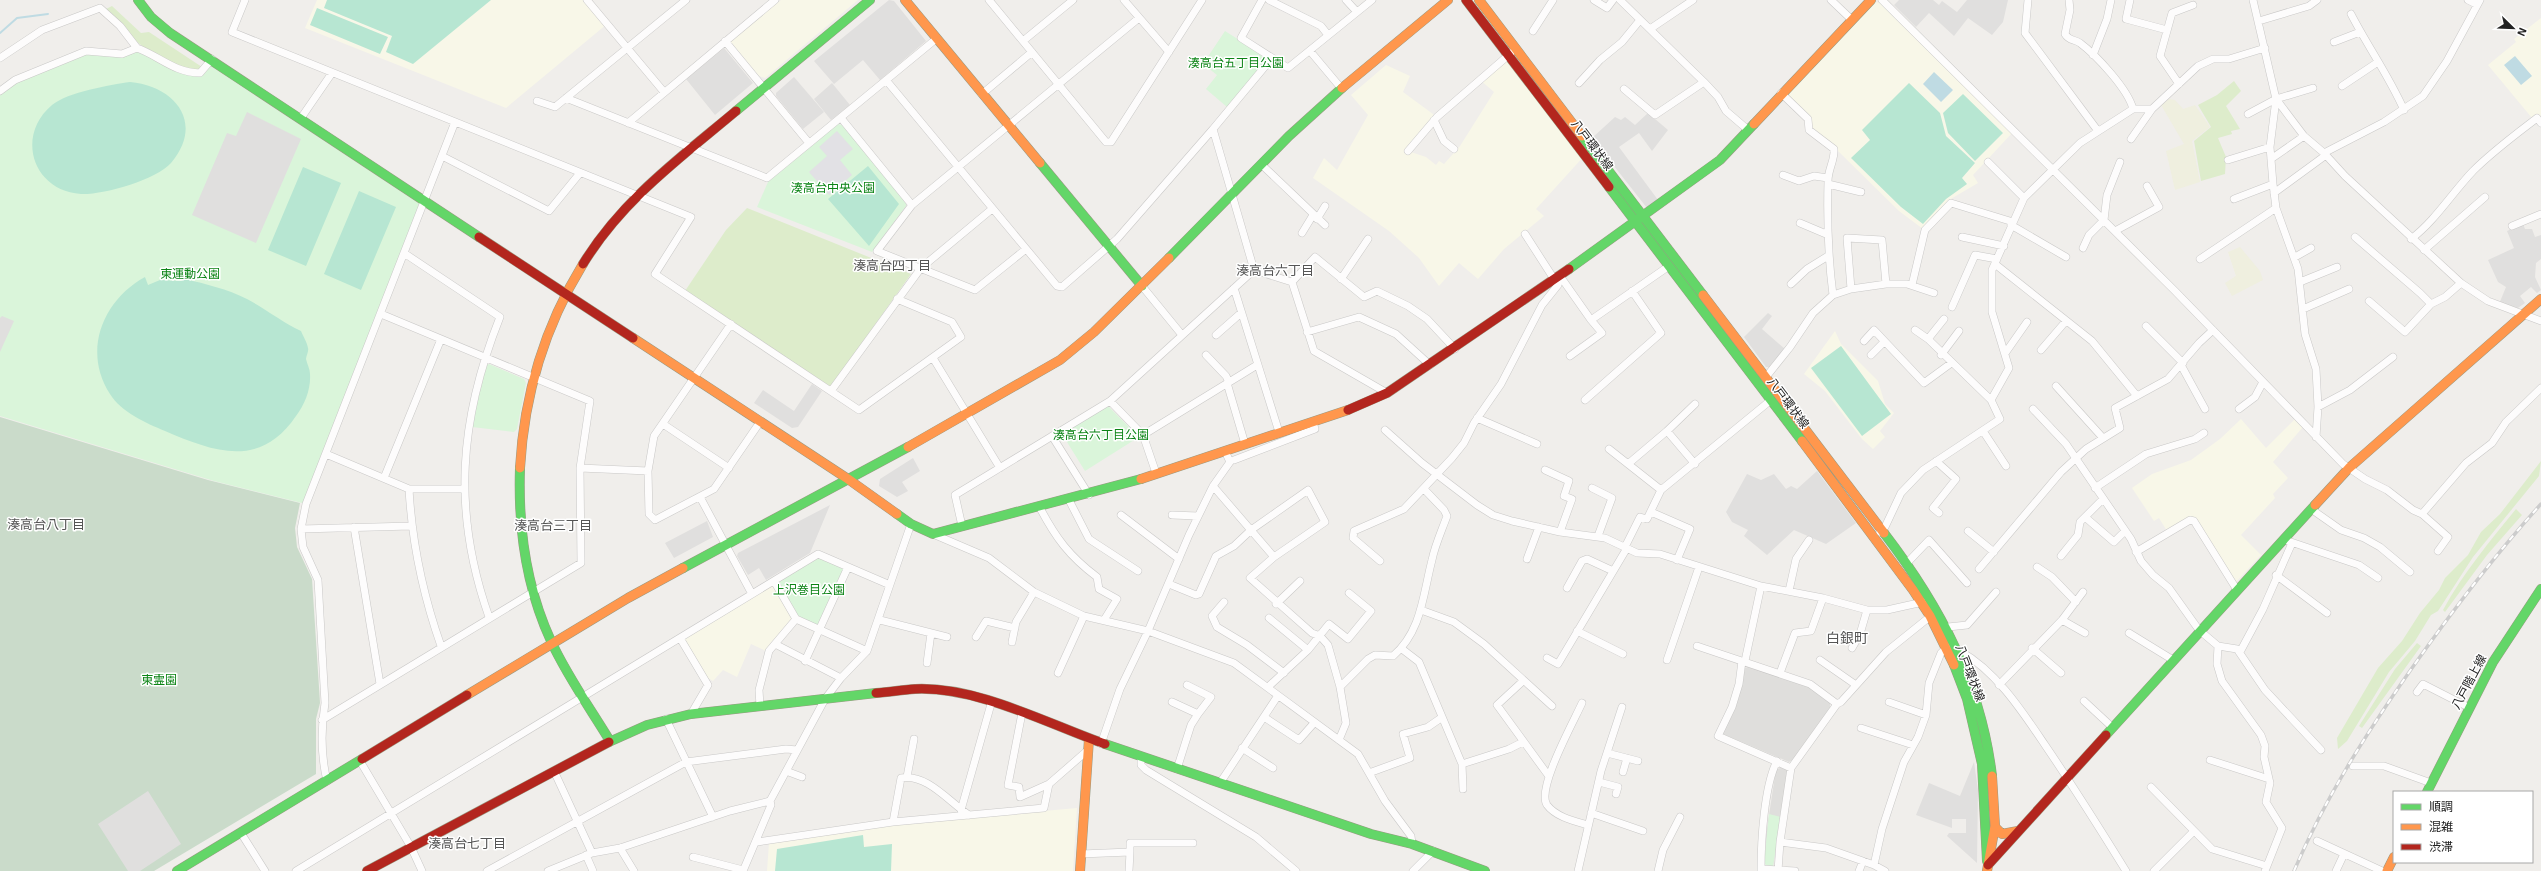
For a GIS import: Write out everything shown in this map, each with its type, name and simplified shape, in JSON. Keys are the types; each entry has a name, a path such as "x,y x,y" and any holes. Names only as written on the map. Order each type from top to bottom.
{"street":[{"path":"138,0 142,8 153,19 212,59 424,201 848,479 911,524 989,558 1034,592 1084,616 1148,632 1234,663 1268,687 1277,697 1358,754 1370,773 1384,801 1411,836 1412,844"},
{"path":"245,0 232,32 691,217 655,274 859,410 961,337 952,322 897,299"},
{"path":"587,0 664,92"},
{"path":"537,101 555,107 686,0"},
{"path":"628,123 775,0"},
{"path":"610,741 553,645 533,590 523,538 519,473 523,428 533,377 545,340 566,294 601,238 637,195 870,0"},
{"path":"904,0 1182,335"},
{"path":"989,0 1106,142 1111,142 1202,0"},
{"path":"1023,41 1073,0"},
{"path":"1124,0 1168,52"},
{"path":"1262,0 1241,38 1288,68 1372,0"},
{"path":"1269,0 1321,26 1328,35"},
{"path":"1346,0 1357,12"},
{"path":"177,871 553,645 628,598 969,414 1060,360 1094,332 1142,286 1261,164 1341,88 1448,0"},
{"name":"八戸環状線","path":"1466,0 1512,52 1643,215 1766,377 1878,533 1923,602 1948,627 1960,651 1976,693 1987,736 1995,794 1994,842 1987,868"},
{"name":"八戸環状線","path":"1479,0 1512,52 1635,222 1771,400 1878,533 1907,563 1935,613 1964,688 1977,735 1984,790 1985,850 1987,868"},
{"path":"1533,31 1553,0"},
{"path":"1594,0 1607,8 1613,0"},
{"path":"1620,0 1704,82 1718,98 1726,111 1748,130"},
{"path":"1650,29 1693,0"},
{"path":"1831,0 1852,20"},
{"path":"933,534 1089,495 1279,432 1336,415 1387,393 1455,349 1503,313 1557,277 1720,160 1781,93 1871,0"},
{"path":"1882,0 2214,330 2316,437 2349,468 2365,479 2388,490 2413,510 2422,514 2448,537 2438,551"},
{"path":"2028,0 2024,33 2098,131"},
{"path":"2068,0 2070,10 2065,34 2068,39 2076,41 2104,65 2133,109"},
{"path":"2094,55 2107,20 2111,0"},
{"path":"2130,0 2126,19 2167,30"},
{"path":"2253,0 2276,99 2270,147 2276,208 2295,257 2300,282 2305,334 2316,369 2318,407 2316,437"},
{"path":"2274,193 2325,154 2404,110 2423,96 2456,44 2478,2 2468,0"},
{"path":"2259,21 2313,2"},
{"path":"2179,84 2160,56 2172,13 2193,5"},
{"path":"0,58 42,30 100,8 120,26 137,48 163,63 193,73 200,73 212,59"},
{"path":"2351,14 2360,32 2390,80 2404,110"},
{"path":"1026,249 975,290 877,251 912,206 1139,18"},
{"path":"1579,83 1600,60 1622,42 1640,20"},
{"path":"2334,42 2360,32"},
{"path":"566,98 767,178 936,39"},
{"path":"725,41 809,143"},
{"path":"0,91 15,80 86,51 122,54 137,48"},
{"path":"2131,139 2152,109 2198,66 2213,59 2229,59 2265,48"},
{"path":"1310,51 1341,88"},
{"path":"982,94 1032,52"},
{"path":"1408,151 1434,120 1512,52"},
{"path":"886,80 1057,286 1062,287 1109,247 1213,129 1272,58"},
{"path":"2342,86 2378,62"},
{"path":"301,118 332,73"},
{"path":"1624,89 1655,115 1704,82"},
{"path":"2248,114 2276,99 2313,88"},
{"path":"1781,93 1808,119 1809,130 1834,149 1834,156 1828,168 1826,234 1833,295"},
{"path":"2276,99 2304,136 2325,154 2345,176 2411,239 2461,283 2488,301 2541,321"},
{"path":"1990,400 2009,368 2006,352 1992,312 1992,270 2004,246 2024,198 2080,143 2133,109 2152,109"},
{"path":"841,118 912,206"},
{"path":"2411,239 2423,229 2474,170 2503,144 2537,118 2541,123"},
{"path":"1434,120 1444,141 1454,149"},
{"path":"327,781 322,720 326,703 318,580 303,547 301,528 306,504 455,122"},
{"path":"1213,129 1254,270"},
{"path":"2271,158 2304,136"},
{"path":"2228,160 2270,147"},
{"path":"442,156 549,211 580,173"},
{"path":"1988,162 2024,198"},
{"path":"2083,248 2089,235 2104,220 2107,195 2120,162"},
{"path":"1261,164 1325,225"},
{"path":"1783,175 1799,181 1814,176 1861,192"},
{"path":"2234,199 2273,184"},
{"path":"2115,231 2159,207 2147,186"},
{"path":"2424,250 2486,197"},
{"path":"1912,285 1925,230 1951,203 2012,224 2066,257"},
{"path":"1302,233 1325,206"},
{"path":"831,391 921,268 992,208"},
{"path":"2200,259 2276,208"},
{"path":"2512,226 2541,214"},
{"path":"1800,223 1826,234"},
{"path":"1525,234 1602,333 1570,356"},
{"path":"1962,237 2004,246"},
{"path":"2355,237 2431,304"},
{"path":"1851,289 1847,238 1882,240 1886,284"},
{"path":"1341,279 1368,239"},
{"path":"2295,257 2311,248"},
{"path":"404,253 500,317 484,356 467,429 465,518 477,583 489,617"},
{"path":"1952,306 1975,255 1996,262 2092,341 2137,396"},
{"path":"1792,284 1807,269 1828,256"},
{"path":"1292,282 1315,257 1364,297 1377,291 1408,306 1428,319 1455,349"},
{"path":"1591,320 1669,266"},
{"path":"2300,282 2337,267"},
{"path":"1254,270 1292,282"},
{"path":"962,526 955,495 1110,401 1254,270"},
{"path":"1380,561 1353,538 1354,531 1404,509 1424,489 1464,443 1478,418 1501,384 1542,305 1558,285 1557,277"},
{"path":"1292,282 1314,351 1387,393"},
{"path":"2370,301 2405,332 2431,304 2445,297 2461,283"},
{"path":"1766,377 1790,347 1813,313 1833,295 1851,289 1886,284 1912,285 1934,293"},
{"path":"1234,288 1279,432"},
{"path":"2302,309 2350,289"},
{"path":"1585,400 1661,333 1632,292"},
{"path":"1987,868 2199,630 2237,590 2288,541 2311,509 2349,468 2541,299"},
{"path":"1216,335 1241,313"},
{"path":"322,720 580,562 580,468 590,401 381,314"},
{"path":"1307,332 1359,317 1396,334 1430,365"},
{"path":"1928,340 1944,319"},
{"path":"2041,350 2066,321"},
{"path":"2006,352 2027,322"},
{"path":"731,324 654,436 648,471 649,514 656,520 714,489 760,422"},
{"path":"2146,326 2182,364 2206,409"},
{"path":"1864,341 1874,330 1924,383 1950,364"},
{"path":"1878,533 1901,493 1923,470 2000,419 1990,400 1950,364 1928,340 1915,330"},
{"path":"1979,569 2075,459 2103,438 2120,428 2115,408 2123,402 2168,379 2199,343 2214,330"},
{"path":"1941,355 1959,331"},
{"path":"384,478 441,339"},
{"path":"1871,355 1884,342"},
{"path":"1206,355 1226,376 1246,444"},
{"path":"2318,407 2350,390 2393,357"},
{"path":"933,358 969,414 1000,468"},
{"path":"1143,435 1257,365"},
{"path":"2238,409 2255,397 2263,382"},
{"path":"2056,386 2103,438"},
{"path":"2422,514 2466,463 2492,443 2508,419 2541,388"},
{"path":"1547,658 1558,664 1613,571 1640,517 1647,519 1661,490 1695,464 1771,400"},
{"path":"1110,401 1143,435 1156,474"},
{"path":"1628,464 1667,431 1695,404"},
{"path":"2033,409 2062,439 2126,531 2136,552 2153,575 2169,588 2199,630 2218,646 2237,649 2265,690 2321,750"},
{"path":"1478,418 1537,444"},
{"path":"1234,460 1315,429 1313,422"},
{"path":"663,424 729,468"},
{"path":"1385,430 1436,474 1493,515 1560,532 1598,536 1637,553 1660,554 1760,586 1823,598 1867,610 1887,610 1923,602"},
{"path":"1667,431 1695,464"},
{"path":"1983,431 2006,466"},
{"path":"2095,488 2146,454 2195,439 2204,433"},
{"path":"1052,436 1089,495"},
{"path":"1609,449 1661,490"},
{"path":"1101,744 1120,689 1148,632 1198,516 1213,486 1230,462 1225,451"},
{"path":"326,454 409,489 465,489"},
{"path":"1936,461 1956,479 1933,508 1939,513"},
{"path":"580,468 648,471"},
{"path":"1545,470 1568,481 1564,496 1572,499 1560,532"},
{"path":"1213,486 1274,557"},
{"path":"1592,488 1612,498 1598,536"},
{"path":"409,489 411,526 421,575 441,646"},
{"path":"1340,687 1368,659 1380,654 1393,656 1402,648 1421,610 1432,560 1447,516 1444,510 1424,489"},
{"path":"1169,584 1196,595 1199,594 1216,556 1234,546 1250,530 1308,490 1325,522 1274,557 1250,578 1276,604 1312,633 1320,636 1328,645 1340,687 1346,723 1339,740"},
{"path":"700,497 752,594"},
{"path":"2061,556 2078,535 2080,522 2103,499"},
{"path":"1069,500 1089,539 1138,571"},
{"path":"1040,508 1055,538 1076,562 1097,577 1099,589 1117,599 1104,620"},
{"path":"2311,509 2341,530 2364,538 2380,547 2410,572"},
{"path":"1651,512 1690,529 1677,560"},
{"path":"1172,514 1198,516"},
{"path":"1121,515 1179,559"},
{"path":"2085,517 2114,542 2126,531"},
{"path":"2136,552 2190,520 2194,521 2237,590"},
{"path":"693,857 743,870 757,842 771,805 770,801 825,699 841,678 867,652 880,620 890,585 911,524"},
{"path":"301,528 411,526"},
{"path":"354,527 380,684"},
{"path":"1527,559 1539,527"},
{"path":"1968,531 1994,552"},
{"path":"1789,591 1796,559 1809,540"},
{"path":"1907,563 1929,540 1967,583"},
{"path":"2240,652 2262,610 2288,541"},
{"path":"2288,541 2359,565 2378,578"},
{"path":"296,871 818,554 890,585"},
{"path":"1567,588 1582,561 1587,559 1613,571"},
{"path":"805,661 848,567"},
{"path":"1667,660 1699,567"},
{"path":"2037,567 2052,577 2076,602"},
{"path":"2276,575 2327,613"},
{"path":"774,581 796,619 867,652"},
{"path":"1276,604 1300,581"},
{"path":"1760,586 1734,701 1718,736 1791,768"},
{"path":"1012,642 1015,628 1034,592"},
{"path":"1948,627 1967,625 1996,592"},
{"path":"1999,685 2032,648 2062,620 2083,592"},
{"path":"1268,687 1284,674 1308,650 1329,624 1348,639 1371,611 1350,593"},
{"name":"八戸階上線","path":"2427,791 2468,707 2500,649 2539,594"},
{"path":"1780,673 1795,633 1811,631 1823,598"},
{"path":"1224,602 1212,616 1217,626 1247,645 1284,674"},
{"path":"1421,610 1454,622 1484,644 1552,706"},
{"path":"1852,648 1860,634 1867,610"},
{"path":"1778,870 1780,842 1791,768 1837,704 1841,702 1886,652 1935,613"},
{"path":"1058,673 1084,616"},
{"path":"1269,618 1308,650"},
{"path":"760,706 758,690 769,651 796,619"},
{"path":"880,620 947,637"},
{"path":"2062,620 2086,633"},
{"path":"976,637 986,621 1015,628"},
{"path":"1577,631 1623,654"},
{"path":"926,663 931,633"},
{"path":"2129,633 2173,660"},
{"path":"680,638 708,685 691,714"},
{"path":"775,644 805,661 841,678"},
{"path":"1697,646 1810,684 1837,704"},
{"path":"2151,787 2212,849 2266,869 2282,828 2266,802 2269,779 2263,740 2222,681 2217,664 2218,646"},
{"path":"1402,648 1419,662 1441,718 1462,764 1463,790"},
{"path":"1874,865 1885,819 1904,762 1926,715 1929,683 1940,653 1948,648"},
{"path":"2032,648 2061,673"},
{"path":"1960,651 1971,657 1999,685 2023,713 2068,778 2126,871"},
{"path":"1820,660 1856,686"},
{"path":"1523,681 1497,705 1548,775"},
{"path":"2417,692 2423,684 2468,707"},
{"path":"1177,769 1191,725 1211,697 1187,685"},
{"path":"367,871 610,741 666,719 691,714 760,706 930,689 948,691 1022,713 1101,744 1371,834 1412,844 1485,871"},
{"path":"1220,783 1277,697"},
{"path":"2084,701 2112,727"},
{"path":"1172,702 1198,714"},
{"path":"1889,702 1926,715"},
{"path":"1582,703 1548,775 1544,796 1546,804 1556,813 1588,825"},
{"path":"961,810 991,704"},
{"path":"1578,871 1599,782 1622,707"},
{"path":"1022,713 1008,785 1019,787 1020,797 1049,784"},
{"path":"1264,716 1299,740 1314,723"},
{"path":"1370,773 1410,758 1403,734 1428,727 1441,718"},
{"path":"666,719 713,817"},
{"path":"1860,728 1913,745"},
{"path":"907,777 914,739"},
{"path":"1080,871 1089,739"},
{"path":"1462,764 1509,749 1523,742"},
{"path":"1242,748 1273,768"},
{"path":"487,871 686,762 786,749 797,750"},
{"path":"757,842 893,822 1044,808 1049,784 1055,776 1088,750"},
{"path":"1607,753 1638,761"},
{"path":"1141,757 1141,764 1146,770 1256,837 1296,871"},
{"path":"1623,772 1627,758"},
{"path":"2210,760 2269,779"},
{"path":"360,761 411,847 422,871"},
{"path":"1777,761 1770,783 1761,840 1761,870 1796,871"},
{"path":"2353,766 2384,766 2431,783"},
{"path":"554,771 577,821 589,854 593,871"},
{"path":"786,771 802,778"},
{"path":"893,822 901,778 907,777 940,790 961,810 969,815"},
{"path":"1599,782 1618,787 1616,794"},
{"path":"548,871 589,854 620,848 713,817 770,801"},
{"path":"1591,813 1643,831"},
{"path":"1658,871 1663,850 1680,817"},
{"path":"1995,827 2002,834 2007,835 2020,830"},
{"path":"2154,871 2194,831"},
{"path":"241,833 265,871"},
{"path":"2318,840 2344,854 2382,871"},
{"path":"1129,871 1130,842 1193,843"},
{"path":"1780,842 1826,848 1874,865 1885,871"},
{"path":"620,848 634,871"},
{"path":"1413,871 1433,851"},
{"path":"1081,854 1130,852"},
{"path":"2336,871 2344,854"},
{"path":"2387,871 2393,859"},
{"path":"1859,871 1863,861"}],"shaded area":[{"path":"317,0 587,0 607,24 506,108 305,28"},
{"path":"781,0 858,0 765,78 759,76 730,41"},
{"path":"889,0 894,1 926,41 880,80 863,60 834,84 814,61"},
{"path":"1899,0 1933,0 1939,5 1942,1 1957,12 1967,0 2008,0 2003,22 1992,35 1968,18 1954,36 1929,13 1916,27 1894,5"},
{"path":"1875,2 1881,3 2013,132 1973,175 1978,183 1949,200 1923,229 1899,211 1837,150 1813,131 1811,118 1786,95"},
{"path":"2541,18 2541,118 2537,114 2532,118 2488,65 2516,42 2514,39"},
{"path":"724,48 753,83 715,115 686,79"},
{"path":"1509,55 1585,155 1536,209 1544,216 1504,249 1478,279 1459,263 1439,286 1419,258 1389,231 1313,178 1324,158 1337,170 1368,115 1351,95 1386,65 1410,76 1403,92 1437,117 1408,151 1426,157 1436,165 1439,161 1444,164 1460,146 1494,92 1479,79"},
{"path":"794,77 824,112 803,129 776,96 776,93"},
{"path":"832,83 850,105 831,120 814,99"},
{"path":"247,112 301,139 256,243 192,215 227,133 236,136"},
{"path":"1648,113 1668,130 1652,151 1639,133 1619,147 1658,200 1647,208 1592,138 1615,117 1621,120 1625,117 1635,125"},
{"path":"837,131 853,149 840,160 852,175 829,195 809,172 827,156 819,147"},
{"path":"2523,224 2525,229 2532,229 2535,237 2541,235 2541,259 2536,263 2535,277 2541,290 2537,293 2531,287 2520,296 2525,303 2515,310 2499,304 2506,287 2498,282 2488,260 2514,248 2507,231"},
{"path":"1768,313 1772,316 1762,329 1785,349 1771,367 1766,367 1744,337"},
{"path":"2,316 14,321 0,352 0,318"},
{"path":"1835,331 1841,344 1878,381 1885,404 1894,413 1880,431 1885,437 1873,449 1862,439 1825,391 1804,374"},
{"path":"812,384 822,391 798,427 792,428 754,403 763,390 794,411"},
{"path":"2241,419 2266,448 2295,419 2303,427 2273,462 2288,478 2273,494 2275,498 2241,535 2261,555 2236,582 2195,520 2167,531 2159,518 2154,521 2132,488 2152,474 2191,460 2220,439"},
{"path":"913,458 920,471 902,482 908,491 897,497 879,486 880,479"},
{"path":"1817,471 1856,523 1826,544 1794,530 1767,555 1744,536 1748,530 1732,522 1726,512 1747,474 1761,480 1774,474 1786,489 1791,486 1797,489"},
{"path":"830,505 810,553 766,580 759,568 748,575 737,556 738,553"},
{"path":"707,521 713,537 674,558 665,543"},
{"path":"771,586 774,587 792,618 790,621 766,651 751,644 737,677 723,670 713,681 708,678 684,638"},
{"path":"1750,666 1809,687 1830,701 1830,708 1794,759 1789,762 1721,733 1741,688 1745,668"},
{"path":"1974,762 1978,790 1977,863 1947,836 1949,833 1966,833 1966,819 1952,819 1952,828 1916,815 1929,783 1960,796"},
{"path":"1781,768 1787,770 1788,774 1773,866 1766,865 1766,835 1776,769"},
{"path":"148,791 181,844 140,871 128,871 98,824"},
{"path":"1077,808 1073,871 767,871 769,843 898,824"}],"green space":[{"path":"327,0 491,0 413,64 386,52 392,36 324,8"},
{"path":"112,6 141,33 149,32 202,67 196,69 179,66 158,56 141,45 106,9"},
{"path":"317,8 388,37 380,54 310,25"},
{"name":"湊高台五丁目公園","path":"1225,31 1266,57 1266,61 1227,107 1206,89 1217,75 1203,64"},
{"name":"東運動公園","path":"137,48 163,63 200,73 212,59 425,201 306,504 214,481 0,416 0,91 43,68 70,56 88,51 123,52"},
{"path":"2234,81 2241,91 2226,106 2240,129 2231,131 2232,134 2218,138 2226,157 2225,174 2201,181 2194,141 2211,127 2198,105 2217,95"},
{"path":"130,82 146,85 160,91 172,99 180,109 185,121 185,134 181,148 171,163 164,169 142,181 91,194 64,191 51,183 41,173 35,160 32,146 34,132 41,118 52,105 68,96"},
{"path":"1909,83 1940,113 1946,136 1975,163 1962,178 1967,184 1946,199 1923,224 1901,207 1851,158 1870,140 1862,130"},
{"path":"1963,94 2003,133 1975,161 1948,133 1943,113"},
{"path":"2169,99 2175,100 2183,109 2195,105 2210,127 2192,141 2200,182 2175,190 2166,151 2184,144 2161,105"},
{"name":"湊高台中央公園","path":"838,124 842,125 906,202 906,206 872,252 757,207 768,182"},
{"path":"868,166 899,204 869,246 828,199"},
{"path":"303,167 341,183 306,266 268,250"},
{"path":"359,191 396,207 361,290 324,274"},
{"path":"747,208 911,274 832,385 829,386 685,291 726,230"},
{"path":"2240,247 2260,271 2263,280 2232,296 2225,283 2236,276 2228,252"},
{"path":"145,277 148,285 160,280 181,281 185,279 239,295 301,331 308,349 306,359 310,372 310,385 302,406 282,433 267,444 252,450 235,451 218,449 183,439 150,424 127,412 115,400 110,394 102,378 98,361 98,344 101,328 108,313 118,299 130,287"},
{"path":"1841,346 1891,414 1862,436 1811,368"},
{"path":"489,364 524,379 526,383 517,429 514,432 472,427 485,366"},
{"name":"湊高台六丁目公園","path":"1108,406 1139,437 1085,471 1062,434"},
{"name":"東霊園","path":"0,417 208,480 300,503 295,528 297,547 312,579 320,703 316,719 316,774 154,871 0,871"},
{"path":"2541,461 2539,476 2473,557 2438,611 2431,615 2415,641 2389,672 2347,741 2338,749 2337,738 2378,668 2402,641 2420,613 2439,590 2445,578 2468,555 2481,532 2500,514"},
{"path":"2516,509 2522,515 2487,555 2445,612 2443,610 2468,570"},
{"name":"上沢巻目公園","path":"818,554 848,567 820,630 796,619 774,581"},
{"path":"2417,643 2421,646 2362,728 2359,726 2395,669"},
{"path":"1769,814 1781,817 1773,866 1766,865 1764,863"},
{"path":"863,835 864,847 892,844 891,871 775,871 777,849"}],"water":[{"path":"2515,56 2532,76 2521,85 2504,65"},
{"path":"1934,72 1953,90 1941,102 1923,84"}],"waterway":[{"path":"0,33 17,18 48,14"}],"railway":[{"path":"2294,871 2306,843 2333,791 2363,741 2395,693 2427,646 2474,584 2541,504"}],"traffic: fast":[{"path":"138,0 151,17 170,33 479,237"},
{"path":"736,111 870,0"},
{"path":"1169,258 1289,136 1342,88"},
{"path":"1569,269 1720,160 1754,124"},
{"path":"1582,136 1703,295"},
{"path":"1040,163 1142,286"},
{"path":"1609,187 1802,441"},
{"path":"683,568 908,447"},
{"path":"520,468 520,512 522,534 525,556 535,599 542,620 557,654 610,741"},
{"path":"897,514 911,524 933,534 1141,479"},
{"path":"2106,735 2315,505"},
{"path":"1884,533 1923,589 1940,617 1955,647 1968,677 1978,709 1992,776"},
{"path":"2428,791 2493,662 2541,589"},
{"path":"1954,665 1967,699 1982,764 1987,861"},
{"path":"609,742 647,725 691,714 876,693"},
{"path":"1105,744 1371,834 1412,844 1485,871"},
{"path":"177,871 362,759"}],"traffic: slow":[{"path":"905,0 1040,163"},
{"path":"1342,88 1448,0"},
{"path":"1479,0 1582,136"},
{"path":"1754,124 1871,0"},
{"path":"908,447 1060,360 1094,332 1169,258"},
{"path":"520,468 526,414 539,362 547,337 558,312 583,264"},
{"path":"1703,295 1884,533"},
{"path":"2315,505 2349,468 2541,299"},
{"path":"633,338 848,479 897,514"},
{"path":"1141,479 1348,410"},
{"path":"1802,441 1913,590 1930,616 1954,665"},
{"path":"467,695 628,598 683,568"},
{"path":"1080,871 1089,739"},
{"path":"1987,871 1995,826 1992,776"},
{"path":"1995,827 2002,834 2018,831"},
{"path":"2387,871 2393,859"}],"traffic: jam":[{"path":"1466,0 1609,187"},
{"path":"583,264 598,241 634,200 673,163 736,111"},
{"path":"479,237 633,338"},
{"path":"1348,410 1387,393 1569,269"},
{"path":"876,693 915,689 939,690 963,694 1012,708 1105,744"},
{"path":"362,759 467,695"},
{"path":"1988,865 2106,735"},
{"path":"367,871 609,742"}],"district":[{"name":"湊高台四丁目","path":"892,265"},
{"name":"湊高台六丁目","path":"1275,270"},
{"name":"湊高台八丁目","path":"46,524"},
{"name":"湊高台三丁目","path":"553,525"},
{"name":"白銀町","path":"1847,638"},
{"name":"湊高台七丁目","path":"467,843"}]}
